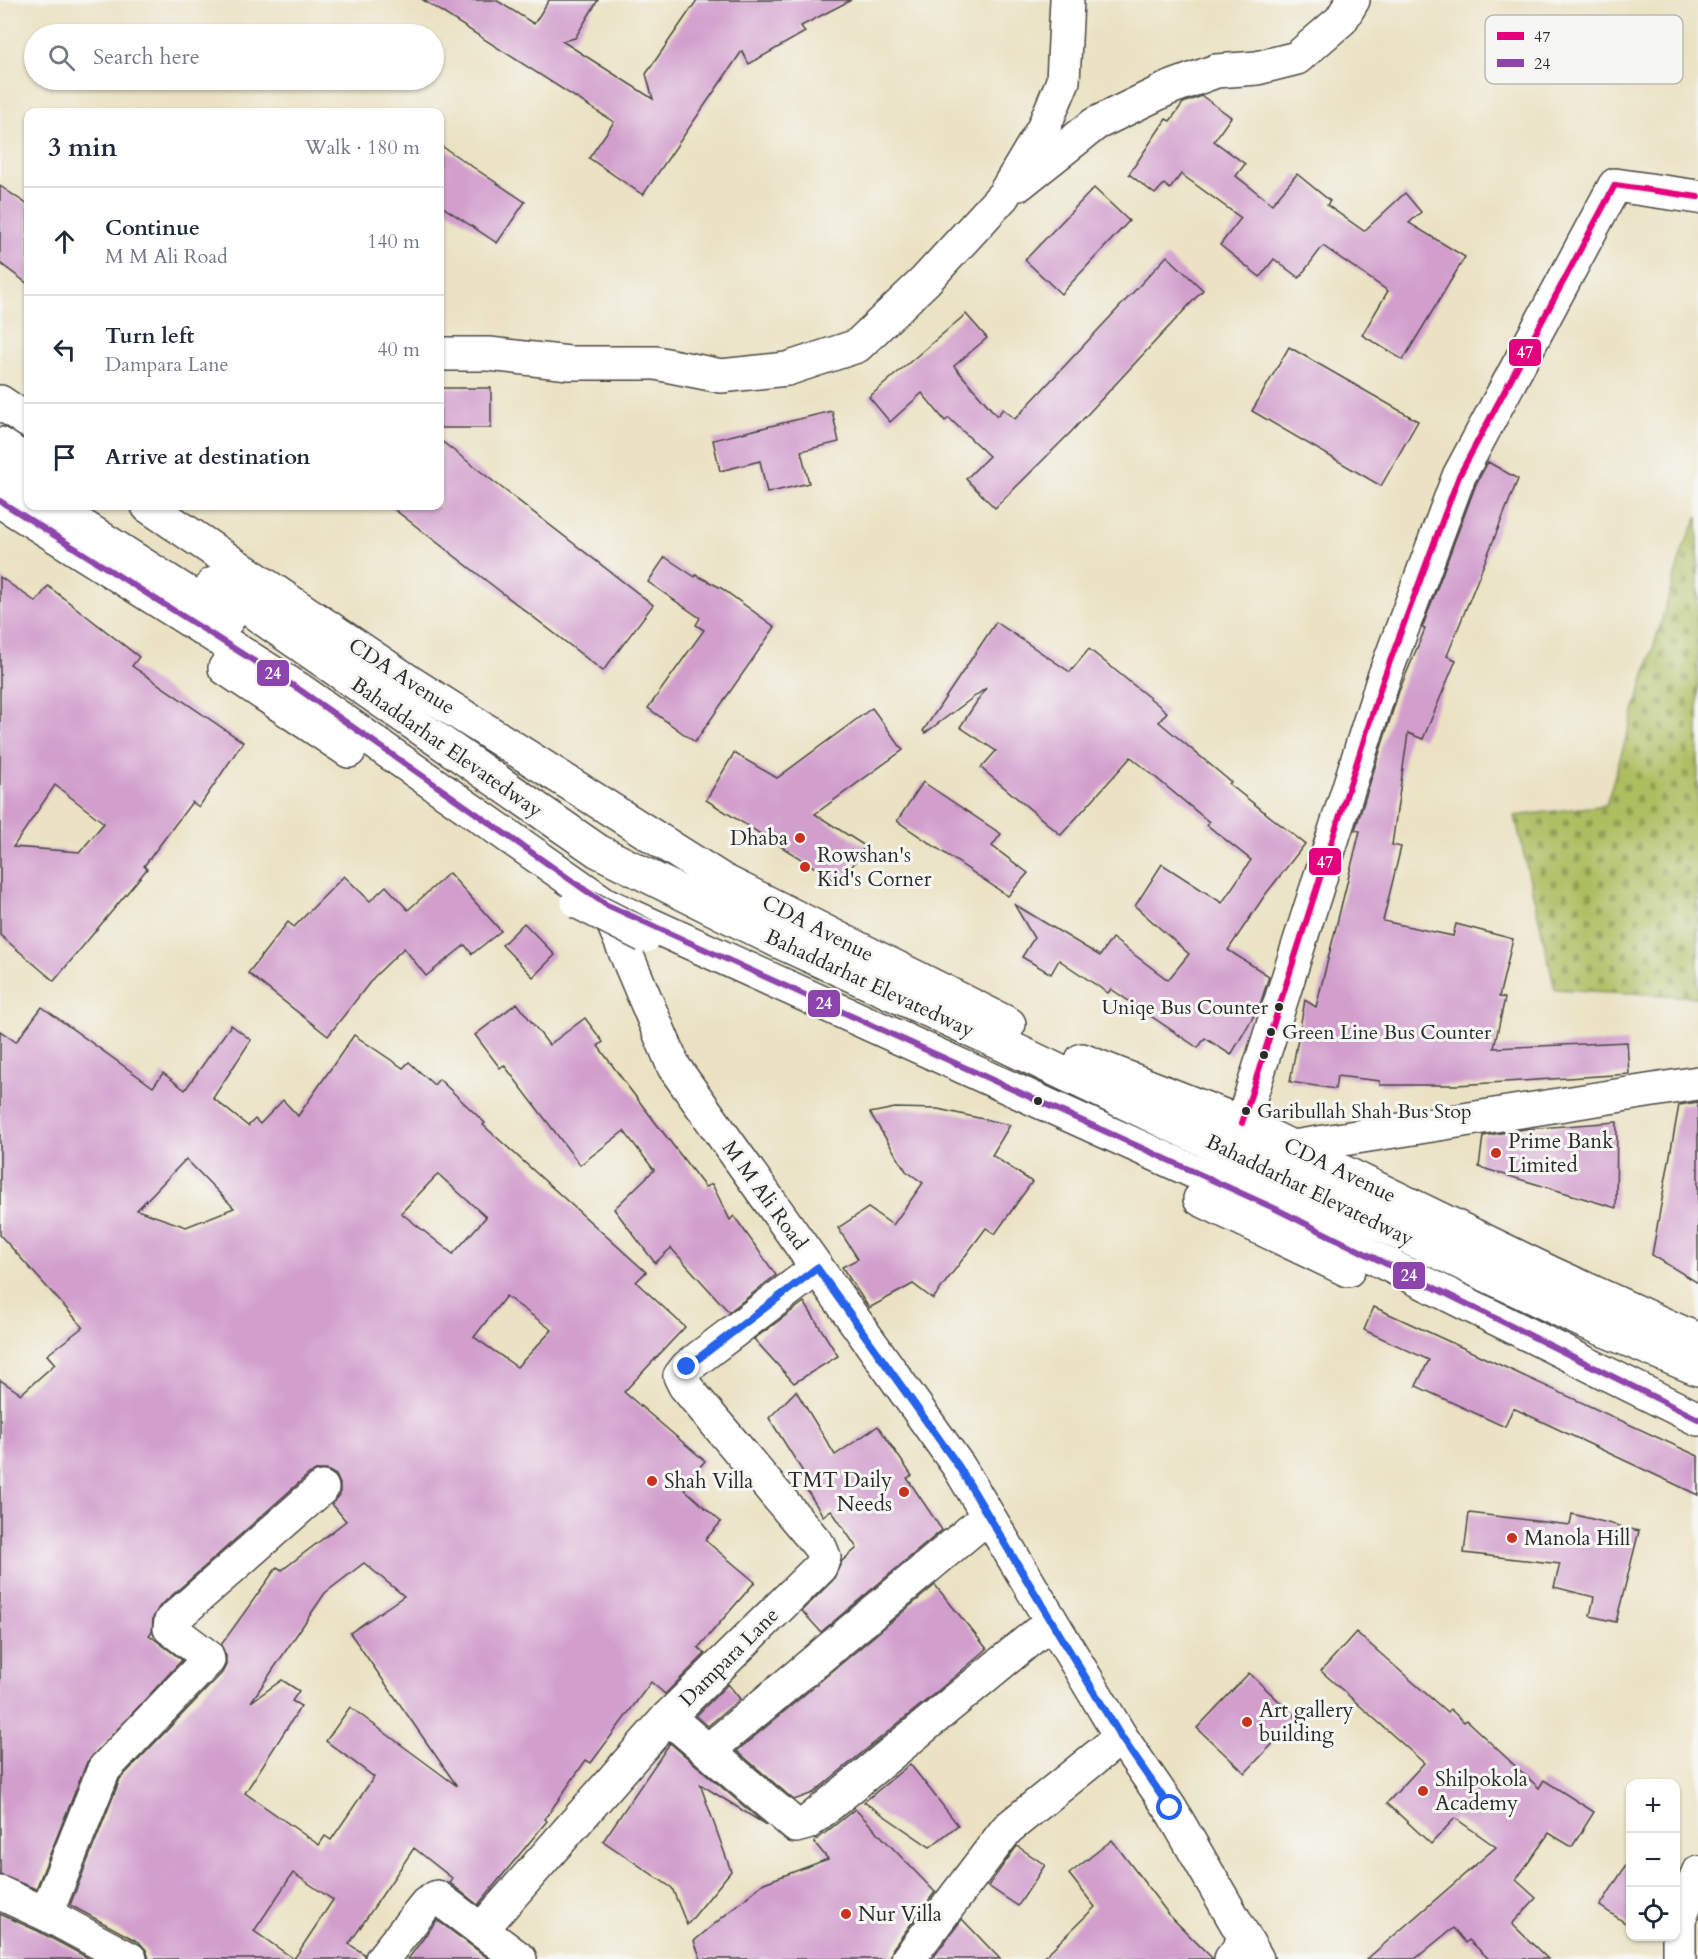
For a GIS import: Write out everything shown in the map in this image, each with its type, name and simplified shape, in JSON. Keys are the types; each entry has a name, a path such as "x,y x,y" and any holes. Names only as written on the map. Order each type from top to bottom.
{"main road":[{"path":"1003,196 1043,129 1063,81 1066,0"},
{"path":"444,354 489,354 569,363 656,363 721,376 787,369 857,346 925,281 1003,196 1095,124 1167,89 1216,70 1257,68 1297,58 1341,20 1353,0"},
{"path":"1242,1123 1383,680 1459,476 1615,185 1698,197"},
{"path":"0,444 24,460"},
{"path":"0,474 24,489"},
{"path":"0,501 300,690 592,903 1276,1209 1698,1419"},
{"name":"Bahaddarhat Elevatedway","path":"57,510 194,595 572,865 773,964 1013,1072 1560,1333 1698,1394"},
{"name":"Bahaddarhat Elevatedway","path":"100,510 196,572 598,851 780,942 1054,1069 1584,1321 1698,1369"},
{"name":"CDA Avenue","path":"154,510 411,683 722,880 1077,1057 1242,1123 1553,1275 1698,1340"},
{"path":"0,519 645,936 1057,1130 1541,1364"},
{"name":"M M Ali Road","path":"592,903 674,1067 959,1467 1121,1737 1170,1808 1244,1953"},
{"path":"1293,1148 1698,1083"},
{"name":"Dampara Lane","path":"817,1268 687,1367 680,1376 685,1386 820,1547 824,1557 820,1567 668,1717 796,1826 807,1823 1051,1622"},
{"path":"46,1914 104,1769 208,1660 207,1656 170,1628 171,1621 322,1488"},
{"path":"709,1750 987,1517"},
{"path":"481,1930 668,1717"},
{"path":"908,1959 1008,1829 1121,1737"},
{"path":"1678,1959 1679,1919 1698,1873"},
{"path":"0,1893 46,1914 130,1959"},
{"path":"382,1959 426,1904 437,1897 520,1959"}],"green space":[{"path":"1698,516 1698,997 1555,989 1515,816 1606,805 1683,549"}],"building":[{"path":"423,0 496,0 534,24 549,0 598,0 575,38 562,41 653,99 646,74 697,0 851,0 801,26 805,32 749,64 742,51 643,195 589,158 614,122"},
{"path":"1202,96 1231,117 1214,141 1245,164 1236,176 1272,204 1297,174 1330,201 1327,205 1364,231 1405,193 1421,212 1409,223 1465,257 1403,360 1362,335 1388,291 1323,246 1299,278 1274,259 1260,277 1220,245 1241,218 1181,174 1170,189 1164,184 1155,194 1129,174 1166,119 1170,121 1183,103"},
{"path":"444,148 525,202 497,243 444,208"},
{"path":"0,186 24,202 24,281 0,263"},
{"path":"1094,188 1129,221 1061,294 1025,260"},
{"path":"1167,256 1203,290 1071,432 995,508 966,479 989,456 949,418 945,421 922,393 890,422 869,397 966,314 987,338 954,366 997,416 1003,409 1015,419"},
{"path":"1289,347 1418,421 1381,486 1252,411"},
{"path":"444,388 491,388 491,428 444,428"},
{"path":"832,411 839,442 801,451 809,483 767,493 760,461 720,471 713,440"},
{"path":"444,443 653,605 603,671 395,510 444,510"},
{"path":"1488,462 1518,479 1447,656 1456,660 1423,739 1408,733 1392,845 1401,847 1383,921 1453,936 1456,924 1513,939 1499,997 1505,998 1494,1048 1627,1042 1629,1074 1457,1085 1380,1085 1380,1081 1337,1076 1335,1089 1290,1082 1305,1000 1316,1007 1360,831 1355,830 1399,691 1425,629 1422,628 1476,484"},
{"path":"665,557 695,577 696,575 721,588 775,627 695,742 648,708 704,630 696,625 700,618 648,582"},
{"path":"0,577 36,602 48,586 139,657 132,666 243,742 199,807 192,802 144,866 147,869 54,981 0,935","holes":["55,785 104,823 80,852 13,847"]},
{"path":"996,622 1070,672 1089,649 1167,712 1159,722 1231,782 1229,784 1305,844 1265,895 1228,950 1269,976 1260,1005 1231,1055 1205,1038 1198,1048 1111,989 1108,993 1059,960 1051,974 1022,957 1034,938 1014,904 1100,956 1112,938 1168,980 1189,954 1135,906 1162,864 1222,903 1251,860 1207,825 1209,822 1131,757 1061,835 981,768 996,751 960,727 986,688 925,733 923,731"},
{"path":"872,708 903,750 815,814 865,846 841,884 706,800 734,753 777,778"},
{"path":"923,782 1001,834 992,846 1028,873 1008,896 897,821"},
{"path":"449,873 501,931 472,954 465,945 426,976 404,948 374,977 328,1036 248,973 288,922 294,927 344,876 370,901 386,886 408,910"},
{"path":"524,923 555,955 533,977 502,945"},
{"path":"517,1003 549,1045 585,1018 603,1042 598,1046 629,1088 705,1187 712,1184 730,1220 734,1216 776,1275 729,1312 671,1248 655,1263 614,1209 654,1170 624,1131 580,1165 504,1065 500,1068 475,1035"},
{"path":"42,1007 153,1087 163,1073 185,1090 231,1025 251,1040 213,1098 248,1126 255,1119 260,1124 283,1100 298,1116 354,1035 403,1068 409,1062 434,1085 439,1079 485,1123 483,1125 646,1272 636,1282 685,1327 624,1392 705,1461 682,1487 721,1522 705,1540 755,1582 698,1648 705,1654 665,1694 651,1682 591,1763 586,1760 545,1819 547,1821 478,1905 450,1883 453,1879 414,1848 349,1944 364,1954 364,1959 294,1959 149,1959 146,1950 139,1942 70,1905 120,1779 222,1673 226,1665 226,1656 221,1645 277,1567 282,1570 346,1521 332,1504 340,1495 340,1484 336,1475 327,1470 318,1470 309,1474 159,1607 153,1618 152,1632 149,1635 182,1660 87,1762 36,1889 0,1875 0,1380 21,1394 55,1364 47,1355 83,1327 0,1235 0,1031 16,1042","holes":["186,1159 234,1208 186,1227 137,1210","438,1174 486,1217 453,1254 401,1213","506,1296 552,1330 517,1367 474,1337","364,1563 404,1596 350,1633 457,1786 350,1707 326,1741 374,1777 331,1840 325,1836 319,1845 245,1793 301,1706 292,1701 299,1691 282,1680 251,1702 325,1593","293,1873 333,1900 294,1959 254,1931"]},
{"path":"1698,1102 1698,1283 1652,1255 1679,1105"},
{"path":"895,1108 938,1109 1010,1125 992,1155 1032,1182 995,1234 986,1228 933,1299 913,1284 869,1308 842,1267 858,1259 838,1228 868,1208 893,1225 923,1183 906,1171 870,1113"},
{"path":"1617,1122 1616,1208 1479,1167 1483,1136 1525,1129"},
{"path":"804,1302 838,1356 794,1383 754,1339"},
{"path":"1374,1307 1698,1456 1698,1495 1513,1408 1505,1427 1416,1386 1429,1360 1364,1330"},
{"path":"796,1391 835,1455 878,1426 912,1476 907,1478 942,1530 821,1632 802,1611 833,1580 842,1561 857,1548 831,1510 823,1516 805,1487 810,1483 769,1418"},
{"path":"1469,1513 1570,1525 1572,1514 1639,1531 1616,1622 1590,1616 1594,1597 1554,1587 1560,1564 1464,1553"},
{"path":"935,1585 987,1649 939,1690 813,1793 794,1800 737,1751"},
{"path":"1356,1632 1447,1712 1450,1709 1464,1722 1466,1720 1539,1788 1544,1780 1594,1812 1572,1847 1549,1833 1516,1880 1536,1898 1512,1924 1548,1959 1489,1959 1469,1940 1466,1943 1453,1928 1415,1959 1367,1959 1496,1847 1455,1818 1431,1844 1387,1803 1424,1763 1321,1671"},
{"name":"Art gallery building","path":"1249,1673 1297,1718 1245,1773 1197,1728"},
{"path":"728,1684 740,1699 708,1726 696,1716"},
{"path":"670,1743 766,1825 700,1784 731,1871 687,1925 672,1888 603,1841"},
{"path":"910,1764 958,1825 930,1847 864,1802"},
{"path":"855,1809 935,1892 893,1948 890,1959 701,1959 694,1941 764,1883 828,1859 814,1842"},
{"path":"1112,1840 1170,1916 1213,1959 1042,1959 1095,1907 1069,1874"},
{"path":"1017,1846 1045,1865 1018,1906 988,1886"},
{"path":"1626,1865 1626,1923 1600,1906"},
{"path":"0,1914 38,1931 90,1959 0,1959"},
{"path":"962,1919 1000,1959 932,1959"},
{"path":"437,1920 489,1959 408,1959"}],"transit line":[{"name":"47","path":"1242,1123 1383,680 1459,476 1615,185 1698,197"},
{"name":"24","path":"0,501 300,690 605,904 1276,1209 1698,1419"}],"place":[{"name":"Dhaba","path":"800,838"},
{"name":"Rowshan's Kid's Corner","path":"805,867"},
{"name":"Uniqe Bus Counter","path":"1279,1007"},
{"name":"Green Line Bus Counter","path":"1271,1032"},
{"name":"Garibullah Shah Bus Stop","path":"1246,1111"},
{"name":"Prime Bank Limited","path":"1496,1153"},
{"name":"Shah Villa","path":"652,1481"},
{"name":"TMT Daily Needs","path":"904,1492"},
{"name":"Manola Hill","path":"1512,1538"},
{"name":"Art gallery building","path":"1247,1722"},
{"name":"Shilpokola Academy","path":"1423,1791"},
{"name":"Nur Villa","path":"846,1914"}],"route":[{"path":"687,1367 817,1268 959,1467 1121,1737 1170,1808"}]}
